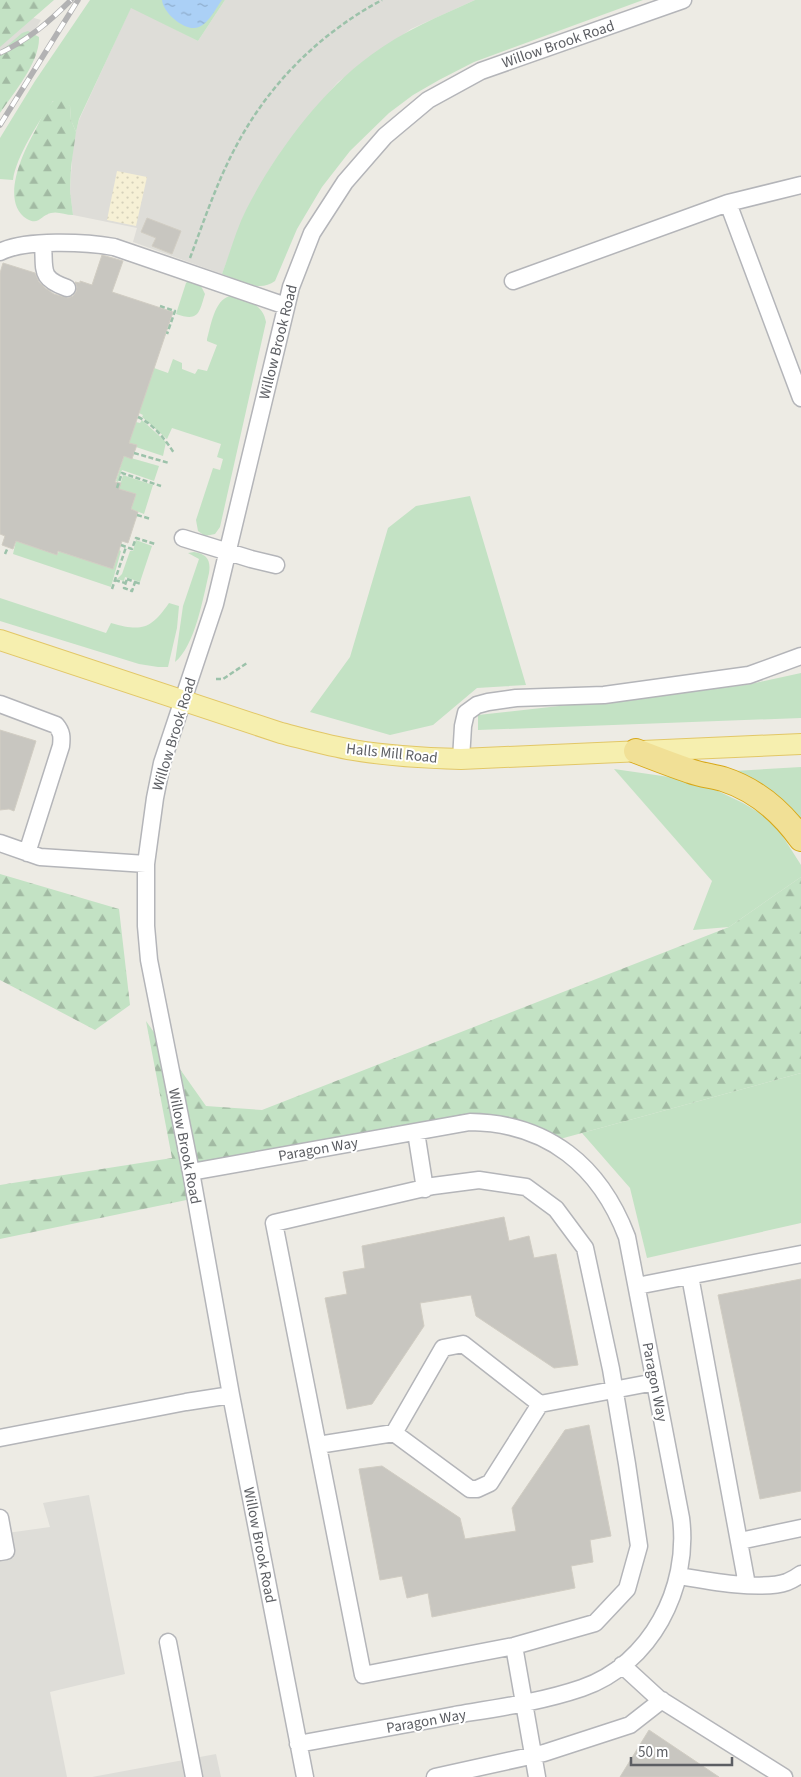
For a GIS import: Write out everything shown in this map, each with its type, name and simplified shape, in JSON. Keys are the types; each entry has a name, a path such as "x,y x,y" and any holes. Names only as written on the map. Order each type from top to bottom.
{"highway":[{"path":"636,751 692,772 726,780 753,792 769,802 801,839"}],"main road":[{"name":"Halls Mill Road","path":"0,640 281,733 336,747 376,753 462,759 795,742"}],"street":[{"name":"Willow Brook Road","path":"305,1777 231,1395 150,960 146,926 146,864 151,820 162,763 216,604 291,287 312,233 345,182 385,136 428,100 480,71 682,0"},
{"path":"513,281 728,203 801,185"},
{"path":"728,203 801,398"},
{"path":"0,252 15,246 43,244 78,243 114,247 286,306"},
{"path":"43,244 45,272 48,279 50,282 67,288"},
{"path":"183,538 276,565"},
{"path":"462,759 462,726 466,714 477,705 525,698 604,696 730,677 749,674 801,656"},
{"path":"0,704 56,725 62,737 61,746 27,852"},
{"path":"0,843 40,857 146,864"},
{"name":"Paragon Way","path":"190,1172 470,1122 497,1124 530,1133 560,1148 590,1172 610,1200 627,1237 681,1518 683,1555 679,1576 669,1606 662,1619 637,1651 606,1676 582,1688 524,1703 298,1744"},
{"path":"416,1132 426,1189"},
{"path":"478,1180 526,1187 556,1209 585,1248 614,1390 639,1546 627,1589 595,1623 514,1646 363,1675 274,1223 426,1189 478,1180"},
{"path":"637,1286 801,1254"},
{"path":"690,1276 747,1584"},
{"path":"394,1433 443,1348 463,1344 540,1404"},
{"path":"318,1445 394,1433 470,1489 477,1489 490,1483 540,1404 655,1382"},
{"path":"0,1438 231,1395"},
{"path":"0,1518 6,1551 0,1552"},
{"path":"740,1541 801,1528"},
{"path":"679,1576 760,1586 787,1582 801,1574"},
{"path":"168,1642 194,1777"},
{"path":"514,1646 537,1777"},
{"path":"622,1665 662,1700 784,1777"},
{"path":"435,1777 533,1756 630,1725 662,1700"}],"path":[{"path":"185,271 229,161 240,138 263,103 291,68 323,38 382,0"},
{"path":"160,306 175,311 167,334"},
{"path":"138,417 166,440 174,453"},
{"path":"134,452 169,463"},
{"path":"117,488 122,473 161,486"},
{"path":"137,515 151,519"},
{"path":"120,545 132,549 136,538 155,544"},
{"path":"6,554 8,547"},
{"path":"112,589 126,547"},
{"path":"135,582 132,591 124,588 127,579 141,584"},
{"path":"115,580 125,583"},
{"path":"216,679 223,679 247,663"}],"shaded area":[{"path":"225,0 475,0 411,29 338,82 306,119 272,165 246,211 222,274 133,242 137,228 73,215 70,191 73,143 79,120 131,7 198,41"},
{"path":"0,8 41,20 0,84"},
{"path":"89,1495 125,1674 50,1692 67,1777 0,1777 0,1534 50,1527 43,1503"},
{"path":"216,1754 221,1777 92,1777"}],"green space":[{"path":"0,0 54,0 0,47"},
{"path":"90,0 225,0 198,41 131,8 79,119 76,132 71,120 70,106 53,101 23,150 13,180 0,179 0,138 35,81"},
{"path":"475,0 643,0 474,62 413,95 389,113 350,151 322,187 297,229 275,281 262,286 256,286 222,274 239,225 257,189 300,125 317,105 352,70 383,46 422,24"},
{"path":"28,31 39,37 35,56 25,76 0,113 0,52 22,33"},
{"path":"56,99 70,106 71,120 76,132 70,191 73,215 54,213 48,214 37,221 31,221 19,211 15,201 16,177 24,152 41,118"},
{"path":"188,281 201,286 205,294 197,314 189,317 176,314"},
{"path":"230,296 253,303 261,311 266,322 220,527 215,534 205,536 198,531 196,520 213,468 220,470 223,459 217,457 221,444 172,428 167,439 139,413 154,368 168,373 173,359 182,363 182,369 195,374 198,369 207,371 217,345 207,341 212,321 220,303"},
{"path":"142,420 166,442 163,456 129,443 136,422 140,423"},
{"path":"124,456 159,466 154,481 122,470 118,482 116,481"},
{"path":"123,475 153,485 144,514 131,509 136,494 119,489"},
{"path":"470,496 526,685 477,688 433,725 390,735 310,712 350,657 388,528 416,506"},
{"path":"136,540 152,546 140,582 125,577 124,581 117,579 122,574"},
{"path":"16,541 57,555 59,551 113,569 119,550 121,551 111,587 13,554"},
{"path":"188,553 202,554 207,558 209,561 209,573 193,633 182,655 175,662 183,606 199,559"},
{"path":"0,598 106,633 111,623 131,627 145,626 157,618 169,603 179,606 177,628 168,667 139,664 0,621"},
{"path":"801,673 801,718 478,730 478,715 746,685"},
{"path":"801,767 801,828 734,771"},
{"path":"614,769 697,781 743,803 773,821 801,865 801,877 729,927 693,930 712,881"},
{"path":"0,874 119,909 130,1005 95,1030 0,980"},
{"path":"801,877 801,1073 549,1142 470,1121 191,1169 196,1198 0,1239 0,1185 172,1158 146,1021 206,1106 262,1110 729,927"},
{"path":"801,1073 801,1223 647,1258 630,1188 582,1133"}],"sand":[{"path":"117,171 147,177 136,226 107,220"}],"water":[{"path":"162,0 222,0 203,25 194,28 182,25 176,21 166,11"}],"building":[{"path":"147,218 181,231 172,254 152,246 156,238 141,232"},
{"path":"102,255 123,261 112,292 173,312 129,443 137,445 132,459 124,456 115,482 121,483 119,489 136,494 131,509 138,512 128,543 122,541 113,569 58,551 57,555 16,541 13,549 2,545 5,536 0,534 0,273 3,263 35,273 39,282 45,288 54,294 68,298 76,292 75,282 80,283 80,281 92,285"},
{"path":"0,730 36,741 14,811 9,809 0,810"},
{"path":"504,1217 509,1241 529,1236 534,1258 556,1254 578,1365 554,1368 476,1316 471,1295 420,1303 424,1326 372,1404 347,1409 325,1298 347,1294 343,1272 365,1268 362,1246"},
{"path":"801,1279 801,1491 760,1499 718,1295"},
{"path":"589,1425 611,1536 590,1540 593,1562 571,1566 575,1588 432,1617 428,1593 407,1598 402,1576 380,1580 359,1469 382,1466 460,1518 465,1539 516,1531 512,1508 565,1430"},
{"path":"649,1730 719,1777 620,1777"}],"railway":[{"path":"0,53 38,30 71,0"},
{"path":"0,125 78,0"}]}
